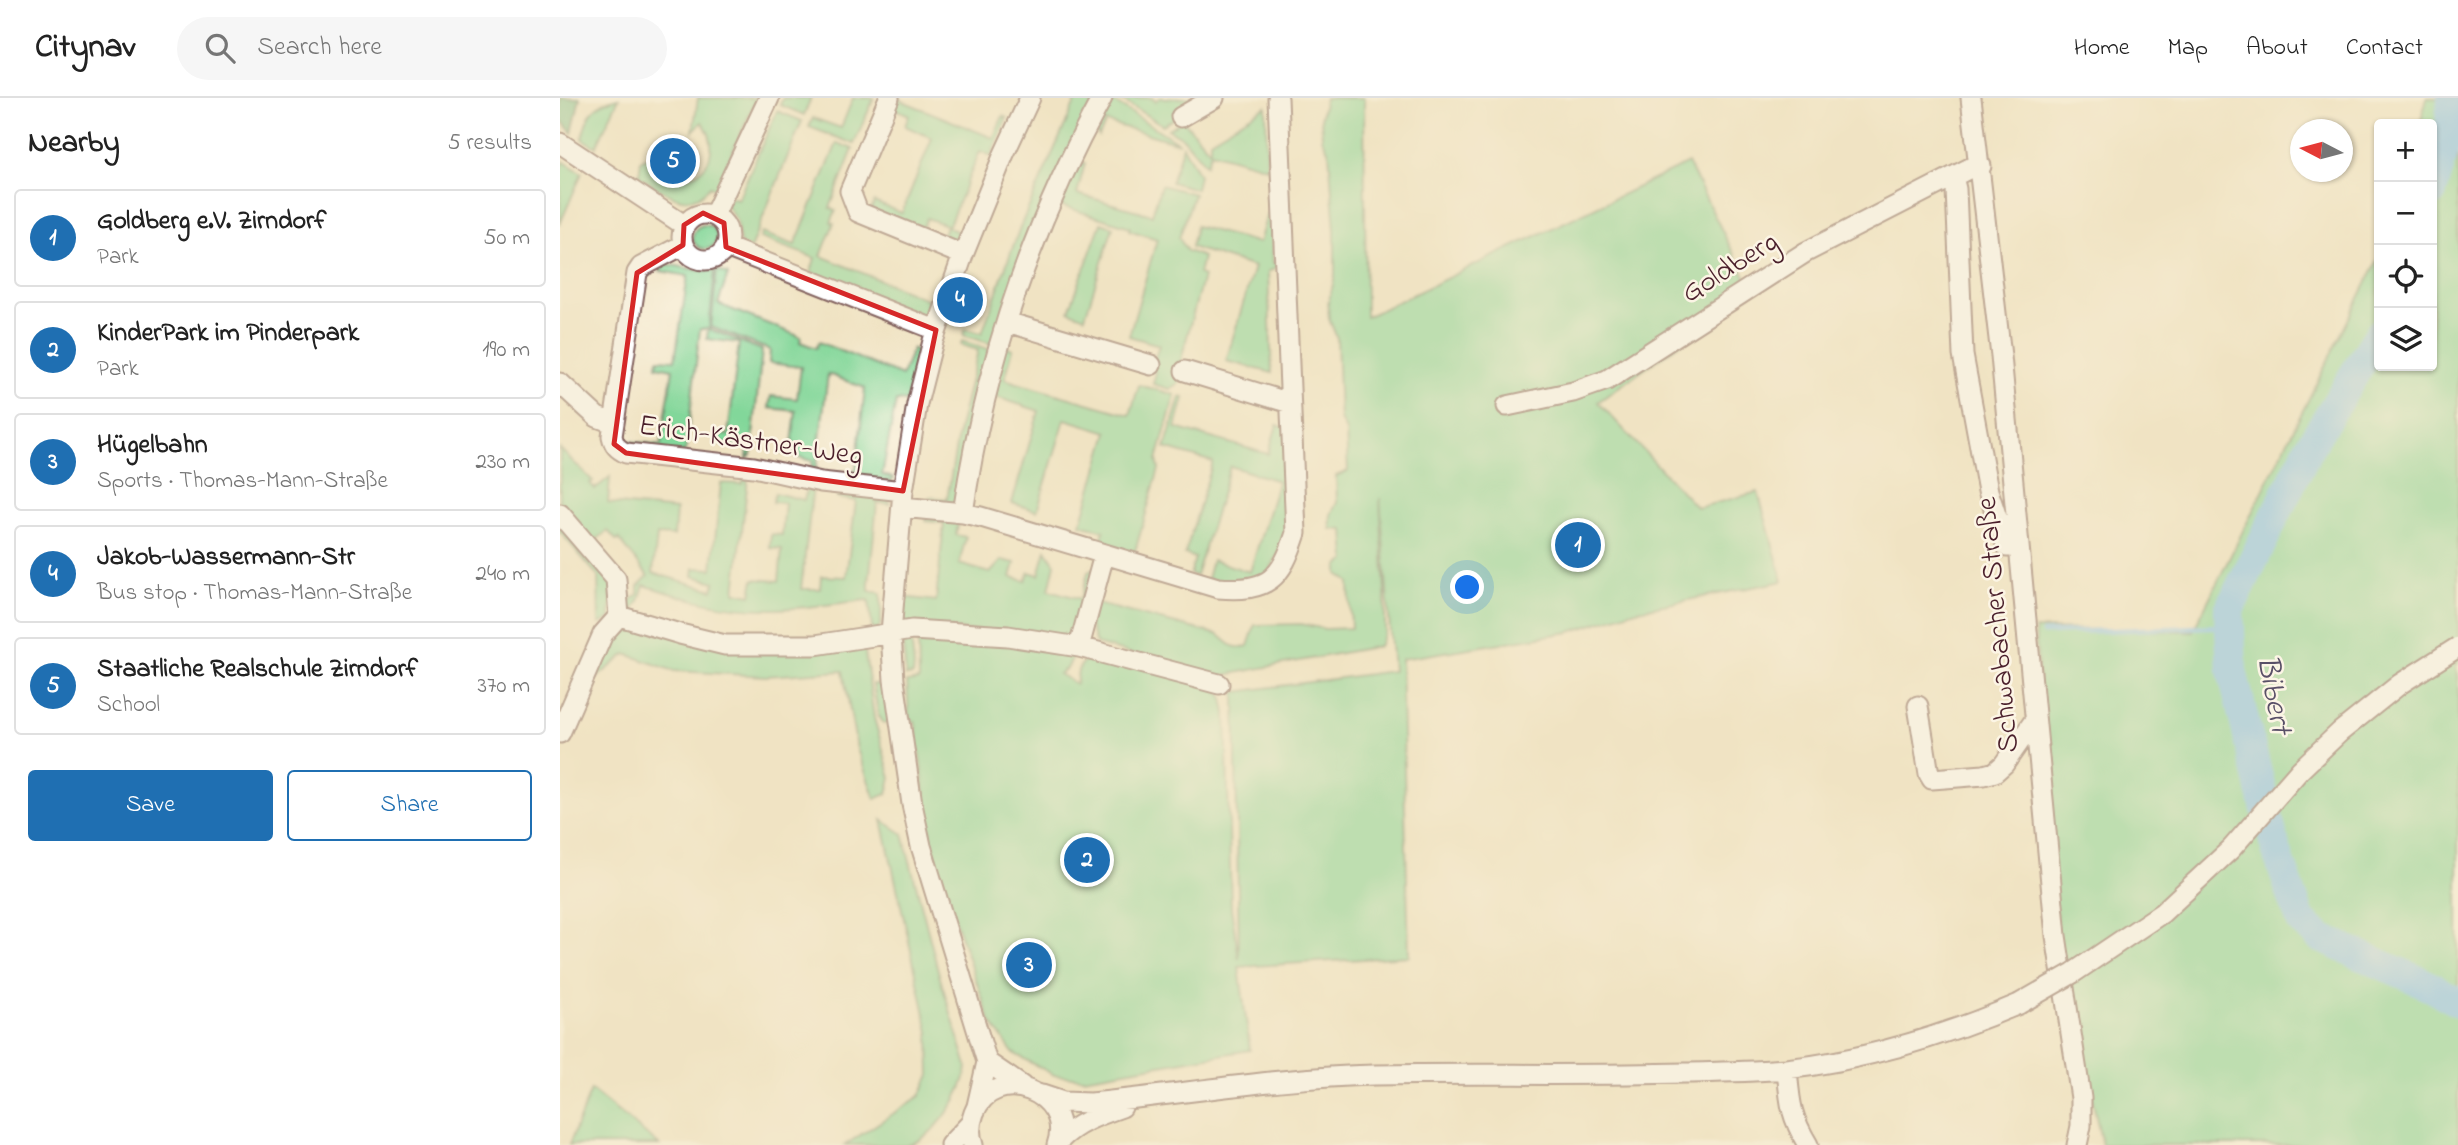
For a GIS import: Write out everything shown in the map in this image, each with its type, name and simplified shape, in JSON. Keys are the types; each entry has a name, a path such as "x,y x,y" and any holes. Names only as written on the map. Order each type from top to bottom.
{"street":[{"path":"714,215 768,98"},
{"path":"888,98 850,191 858,212 963,255"},
{"path":"972,1145 970,1137 987,1062 921,846 896,694 891,633 902,499 917,404 936,330 963,255 1030,98"},
{"path":"963,513 977,428 1027,262 1080,139 1102,98"},
{"path":"1181,117 1214,98"},
{"path":"902,499 963,513 1218,589 1244,590 1275,577 1287,561 1296,533 1278,98"},
{"name":"Schwabacher Straße","path":"1971,98 2056,936 2081,1098 2081,1126 2077,1145"},
{"path":"560,143 684,225"},
{"name":"Goldberg","path":"1507,406 1573,392 1607,380 1806,252 1953,177 1980,166"},
{"path":"1953,177 1956,189 1963,355 1988,491 2007,547 2018,545"},
{"path":"714,215 724,223 728,234 726,247 710,260 699,260 689,254 683,245 681,235 684,225 692,217 714,215"},
{"name":"Erich-Kästner-Weg","path":"683,245 641,267 637,273 613,423 614,444 626,453 754,467 902,499"},
{"path":"726,247 936,330"},
{"path":"1007,322 1152,365"},
{"path":"1185,371 1290,403"},
{"name":"Erich-Kästner-Weg","path":"560,383 597,416 613,423"},
{"path":"560,514 616,579 619,616 603,634 560,733"},
{"path":"1079,647 1104,555"},
{"path":"619,616 726,645 815,645 912,630 1008,636 1079,647 1219,684"},
{"path":"987,1062 1022,1086 1042,1095 1063,1102 1090,1103 1282,1080 1372,1075 1609,1075 1787,1069 1914,1044 2019,1004 2073,973 2162,912 2231,849 2300,770 2340,732 2400,684 2458,647"},
{"path":"1919,706 1928,774 1932,779 1995,772 2004,764 2034,722"},
{"path":"1787,1069 1789,1104 1796,1125 1808,1145"},
{"path":"950,1145 986,1096 1004,1087 1022,1086"},
{"path":"1042,1095 1055,1109 1060,1127 1058,1143"},
{"path":"1058,1143 1069,1131 1096,1116 1149,1097"}],"highlighted area":[{"path":"703,213 724,223 726,247 936,330 903,491 626,453 614,444 637,273 683,245 684,225"}],"green space":[{"path":"560,98 580,98 572,133 560,119"},
{"path":"619,98 596,147 582,139 586,123 593,111 603,103"},
{"path":"698,98 757,98 716,189 710,186 693,199 684,199 666,193 639,176 641,160 662,153 676,163 679,177 690,176 705,166 711,149 707,131 702,122 693,131"},
{"path":"783,98 811,98 804,115 780,105"},
{"path":"853,98 874,98 854,144 809,127 813,118 841,128"},
{"path":"893,98 900,98 993,138 1003,116 1007,118 991,156 980,151 948,227 958,232 953,242 942,238 946,225 927,218 921,230 871,210 874,202 902,213 932,138 905,126 909,115 890,106"},
{"path":"1077,98 1095,98 995,345 963,335 965,329 982,333 1020,227"},
{"path":"1126,98 1152,98 1155,101 1160,98 1207,98 1163,125 1123,101"},
{"path":"1325,98 1364,98 1366,317 1688,163 1753,292 1598,402 1697,508 1758,492 1783,581 1633,611 1570,632 1401,659 1409,956 1239,967 1250,1050 1083,1078 1054,1075 1013,1053 990,1020 950,907 932,847 915,721 909,722 907,682 919,680 918,634 1074,653 1068,667 1059,674 1076,684 1078,670 1089,653 1207,686 1222,694 1226,713 1231,908 1239,959 1235,692 1393,671 1380,498 1385,631 1379,646 1214,677 1096,644 1089,623 1094,603 1219,635 1236,647 1248,646 1255,625 1301,624 1325,629 1351,628 1349,582 1338,574 1338,566 1346,560 1344,530 1331,529 1332,513 1337,503 1336,476 1348,471 1346,431 1340,419 1337,338 1329,319 1328,304 1335,276 1335,230 1329,152 1322,138 1321,116"},
{"path":"2427,98 2458,98 2458,1145 2102,1145 2057,932 2035,629 2193,631 2374,268 2374,371 2437,371 2437,119 2421,119"},
{"path":"1111,100 1179,143 1106,122 1099,136 1091,127 1099,120"},
{"path":"1266,106 1267,168 1211,152 1206,165 1183,138 1168,129 1183,120 1210,151 1210,140"},
{"path":"777,111 802,121 750,249 740,243 736,220 726,205 731,197 738,199"},
{"path":"837,143 853,149 830,208 836,210 831,222 834,223 821,256 931,301 924,317 811,272 815,258 760,238 762,233 795,245"},
{"path":"1183,146 1199,175 1196,189 1171,182"},
{"path":"1075,160 1085,163 1077,194 1152,215 1161,185 1194,194 1179,238 1187,251 1203,257 1199,274 1203,276 1181,360 1181,379 1170,389 1153,384 1156,372 1151,370 1159,345 1129,336 1157,239 1129,230 1130,227 1055,204"},
{"path":"563,161 582,173 560,224 560,169"},
{"path":"1267,214 1271,215 1273,263 1278,263 1273,270 1268,271 1272,373 1226,361 1254,267 1191,247 1196,226 1259,243"},
{"path":"1101,223 1113,227 1085,317 1069,311"},
{"path":"705,225 713,229 717,237 713,245 705,249 697,245 693,237 697,229"},
{"path":"662,264 715,270 709,329 762,350 751,455 747,459 748,447 715,443 716,434 728,435 739,343 707,339 708,329 700,329 686,450 683,453 633,448 620,440 661,445 673,369 657,366 658,359 675,360 688,276 660,271"},
{"path":"717,270 728,274 718,304 801,337 800,342 816,348 819,342 902,376 912,349 917,351 907,402 896,401 882,475 894,478 891,482 852,479 853,470 856,470 865,388 828,374 816,470 810,473 813,461 781,453 797,452 797,445 792,444 796,411 769,408 771,396 797,399 801,367 769,363 770,350 711,327"},
{"path":"962,341 994,351 959,503 929,504 929,497 947,499 959,428 978,350 961,345"},
{"path":"1004,346 1013,349 1005,379 1017,383 1130,415 1139,385 1175,395 1157,460 1159,469 1133,558 1099,547 1104,531 1081,524 1108,432 1065,419 1037,511 1012,503 1039,411 990,395"},
{"path":"1180,397 1184,398 1176,428 1268,454 1277,425 1286,428 1291,532 1267,575 1242,585 1207,579 1212,560 1250,572 1278,481 1230,466 1196,576 1190,574 1195,558 1185,554 1213,462 1165,448"},
{"path":"560,449 593,481 590,483 595,489 610,477 608,503 676,510 674,536 657,535 653,573 713,590 715,582 693,576 694,568 712,569 721,483 743,484 744,471 747,472 735,592 751,595 754,579 779,581 782,549 770,548 771,534 782,535 785,503 773,502 775,493 804,500 808,486 813,487 801,589 820,589 821,576 846,577 856,501 837,498 838,490 889,497 890,504 877,503 869,583 869,591 881,593 881,623 878,629 872,629 869,600 796,608 738,608 706,603 644,585 639,601 631,613 625,605 638,594 638,586 648,576 619,539 617,541 608,531 593,542 560,505"},
{"path":"927,515 959,519 956,535 966,537 959,564 990,573 1002,560 1015,563 1011,577 1026,581 1029,572 1039,575 1046,550 1055,564 1049,590 1081,599 1088,572 1096,568 1072,641 907,625 904,621 902,597 936,601 944,523 926,521"},
{"path":"560,524 612,585 610,619 599,624 598,576 560,532"},
{"path":"622,628 864,645 874,718 891,778 887,794 875,799 857,749 843,671 766,676 674,671 626,654 584,688 612,633"},
{"path":"902,636 911,637 913,675 906,676"},
{"path":"873,684 884,684 891,723 883,723 878,714"},
{"path":"882,820 903,834 940,978 967,1066 961,1089 947,1114 917,1142 906,1145 845,1145 920,1096 930,1075 929,1032"},
{"path":"591,1090 659,1145 569,1145"}],"waterway":[{"name":"Bibert","path":"2435,182 2449,133 2452,98"},
{"name":"Bibert","path":"2374,342 2308,449 2229,610 2232,671 2276,850 2301,921 2321,938 2424,983 2458,1002"},
{"path":"2043,633 2230,626"}],"place":[{"name":"Staatliche Realschule Zirndorf","path":"673,161"},
{"name":"Jakob-Wassermann-Str","path":"960,300"},
{"name":"Goldberg e.V. Zirndorf","path":"1578,545"},
{"name":"KinderPark im Pinderpark","path":"1087,860"},
{"name":"Hügelbahn","path":"1029,965"}]}
